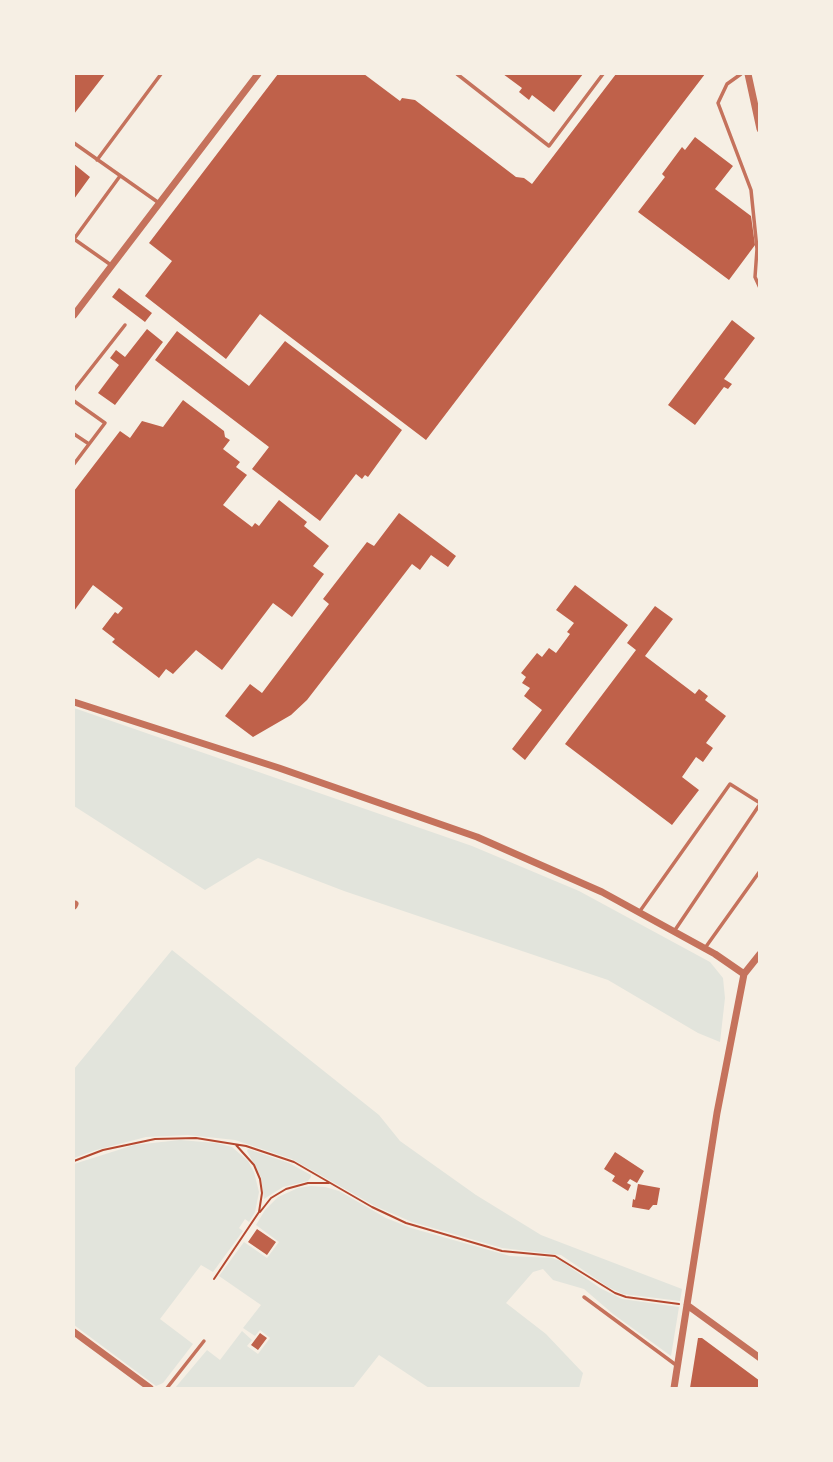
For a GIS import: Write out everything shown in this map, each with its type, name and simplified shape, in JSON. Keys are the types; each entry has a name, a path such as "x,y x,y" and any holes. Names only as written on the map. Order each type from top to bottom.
{"street":[{"path":"74,315 258,74"},
{"path":"748,74 760,130"},
{"path":"74,702 477,837 546,866 639,912 705,948 744,974"},
{"path":"674,1388 718,1114 744,974 760,954"},
{"path":"687,1305 760,1358"},
{"path":"74,1332 150,1388"}],"lane":[{"path":"97,160 161,74"},
{"path":"457,74 549,146 603,74"},
{"path":"741,74 727,84 718,103 751,190 757,249 755,277 760,288"},
{"path":"74,143 159,203"},
{"path":"111,265 74,239 120,176"},
{"path":"74,390 125,325"},
{"path":"74,401 105,423 74,464"},
{"path":"74,434 89,444"},
{"path":"639,912 730,785 760,804 674,932"},
{"path":"705,948 760,871"},
{"path":"752,963 760,969"},
{"path":"584,1297 677,1366"},
{"path":"167,1388 204,1341"}],"path":[{"path":"74,1161 103,1150 155,1139 196,1138 234,1143 294,1162 372,1207 406,1223 502,1251 555,1256 609,1290 626,1297 687,1305"},
{"path":"234,1143 250,1159 260,1179 262,1193 259,1212"},
{"path":"214,1279 271,1198 286,1189 308,1183 332,1183"}],"shaded area":[{"path":"74,708 472,846 579,891 710,962 723,978 725,998 720,1042 698,1033 608,980 344,891 258,858 205,890 74,806"},
{"path":"172,950 379,1115 400,1141 476,1195 541,1235 682,1289 680,1301 623,1294 561,1255 502,1248 412,1222 375,1206 292,1159 235,1140 188,1135 146,1137 74,1158 74,1069"},
{"path":"180,1140 232,1147 248,1161 259,1192 255,1212 249,1222 245,1219 239,1228 243,1231 213,1272 201,1265 160,1319 193,1344 163,1383 156,1386 74,1325 74,1164 134,1145"},
{"path":"248,1149 289,1163 311,1177 308,1181 283,1187 264,1199 261,1177"},
{"path":"311,1186 339,1191 386,1218 411,1228 510,1256 552,1258 561,1261 600,1288 622,1299 679,1307 671,1356 613,1314 584,1289 553,1280 543,1269 533,1272 506,1303 546,1334 583,1373 579,1388 429,1388 379,1355 353,1388 175,1388 207,1350 220,1360 242,1331 252,1340 247,1346 258,1354 270,1338 260,1330 255,1336 243,1328 261,1305 219,1276 244,1242 267,1258 279,1242 256,1225 265,1210 278,1197 298,1188"}],"building":[{"path":"74,74 105,74 74,114"},
{"path":"278,74 364,74 400,101 402,98 415,100 516,177 524,178 532,184 616,74 705,74 426,440 260,314 226,359 145,296 172,261 149,243"},
{"path":"503,74 583,74 554,112 532,95 529,100 519,92 522,88"},
{"path":"695,137 733,166 715,189 751,216 755,245 729,280 638,212 665,177 662,174 682,147 685,150"},
{"path":"74,164 90,177 74,199"},
{"path":"119,288 152,313 145,322 112,297"},
{"path":"732,320 755,338 724,379 732,384 728,389 724,387 695,425 668,405"},
{"path":"147,329 163,342 115,405 98,393 119,365 110,358 116,350 125,357"},
{"path":"177,331 249,386 285,341 402,430 368,477 365,475 362,479 356,474 320,521 252,469 269,447 155,360"},
{"path":"183,400 224,431 225,437 230,440 223,449 240,462 236,467 247,475 223,505 252,527 255,523 259,526 279,500 307,522 304,526 329,546 313,566 324,574 292,617 273,603 222,670 196,650 173,674 166,669 159,678 112,642 115,639 102,629 115,612 118,614 123,608 93,585 74,611 74,491 120,431 130,438 142,421 163,427"},
{"path":"399,513 456,556 448,567 431,555 420,570 412,564 307,700 291,715 253,737 225,716 250,684 262,693 329,604 323,599 367,542 374,546"},
{"path":"575,585 628,625 525,760 512,749 542,710 524,696 530,688 522,683 526,677 521,673 537,653 542,657 549,648 556,653 570,634 567,632 574,623 556,610"},
{"path":"655,606 673,619 645,656 695,694 699,689 708,696 705,700 726,716 706,743 713,748 703,762 696,757 682,777 699,790 672,825 565,744 636,650 627,643"},
{"path":"615,1152 644,1171 637,1183 630,1179 627,1183 631,1185 628,1191 612,1181 615,1176 604,1169"},
{"path":"638,1184 660,1188 657,1205 653,1205 649,1210 632,1207"},
{"path":"257,1229 276,1242 267,1255 248,1242"},
{"path":"260,1333 267,1338 258,1350 251,1345"},
{"path":"698,1338 702,1338 760,1381 760,1388 690,1388"}]}
